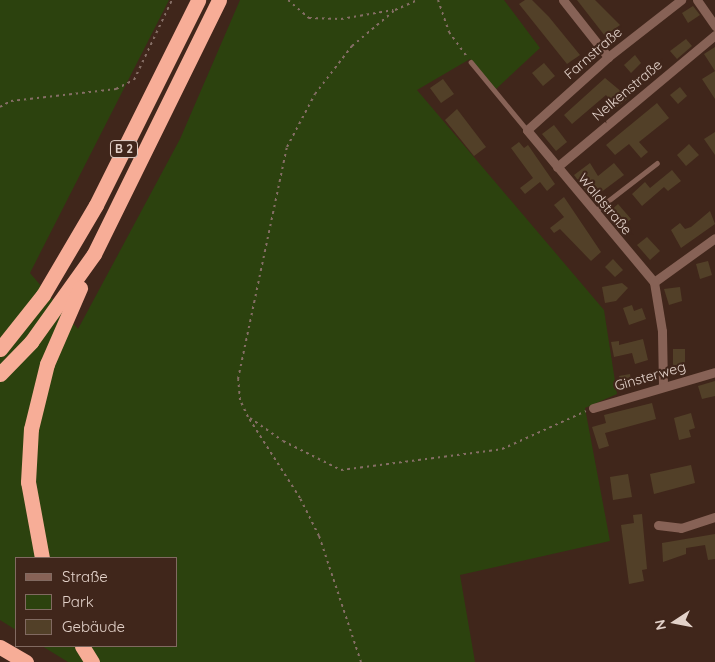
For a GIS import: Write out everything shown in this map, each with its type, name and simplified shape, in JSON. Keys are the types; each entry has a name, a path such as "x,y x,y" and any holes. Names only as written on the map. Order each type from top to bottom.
{"highway":[{"name":"B 2","path":"0,349 43,295 96,205 198,0"},
{"name":"B 2","path":"0,374 32,342 94,254 219,0"},
{"path":"42,557 28,482 31,429 47,364 94,254"},
{"path":"0,336 43,295"},
{"path":"0,647 26,662"},
{"path":"83,647 92,662"}],"street":[{"path":"563,0 608,57"},
{"name":"Farnstraße","path":"527,130 608,57 681,0"},
{"path":"697,0 715,26"},
{"name":"Nelkenstraße","path":"557,166 715,35"},
{"name":"Waldstraße","path":"527,130 654,282"},
{"path":"663,385 662,331 654,282 715,238"},
{"name":"Ginsterweg","path":"593,408 663,385 715,372"},
{"path":"658,525 681,528 715,517"}],"lane":[{"name":"Waldstraße","path":"471,62 527,130"},
{"path":"594,212 657,163"}],"path":[{"path":"0,107 11,101 116,89 134,80 172,0"},
{"path":"288,0 309,18 341,19 396,10"},
{"path":"361,662 319,536 296,491 248,417 240,400 238,379 287,147 325,80 352,46 396,10 416,0"},
{"path":"438,0 449,32 471,62"},
{"path":"248,417 283,442 341,470 502,449 593,408"}],"green space":[{"path":"0,0 169,0 30,273 78,329 180,139 240,0 504,0 540,48 496,89 470,59 417,90 604,310 617,394 585,408 610,541 460,575 475,662 68,662 44,647 178,647 178,557 15,557 15,629 0,620"}],"building":[{"path":"525,0 532,0 549,17 580,55 567,64 519,4"},
{"path":"577,0 595,0 620,25 605,36"},
{"path":"693,6 700,15 688,23 682,13"},
{"path":"686,39 692,46 677,59 670,51"},
{"path":"715,47 715,71 704,54"},
{"path":"635,55 641,63 631,73 624,65"},
{"path":"544,63 555,76 543,86 532,73"},
{"path":"715,71 715,99 702,79"},
{"path":"605,78 629,98 616,108 606,95 572,124 564,115"},
{"path":"443,79 454,94 441,103 430,88"},
{"path":"680,87 687,96 678,104 670,95"},
{"path":"657,103 669,118 639,142 648,152 641,158 629,144 615,155 606,145"},
{"path":"457,109 486,147 474,156 445,120"},
{"path":"554,125 567,142 556,151 542,134"},
{"path":"715,132 715,155 704,139"},
{"path":"519,142 524,148 528,145 555,184 547,191 540,182 525,194 520,188 533,178 511,148"},
{"path":"689,144 699,155 686,166 677,155"},
{"path":"590,163 598,176 614,163 624,175 592,199 574,175"},
{"path":"672,170 681,181 668,191 664,187 642,206 632,194 645,182 650,188"},
{"path":"564,197 601,252 591,261 560,229 554,233 550,228 564,217 554,205"},
{"path":"618,204 631,219 621,228 608,213"},
{"path":"710,211 715,224 681,248 671,230 680,223 685,229 691,227"},
{"path":"647,237 660,251 650,260 637,245"},
{"path":"613,259 623,270 615,277 605,267"},
{"path":"708,261 712,275 700,279 696,264"},
{"path":"622,283 628,288 616,301 605,303 602,287"},
{"path":"680,287 682,301 669,305 664,289"},
{"path":"632,305 634,311 642,308 646,319 629,325 623,308"},
{"path":"643,339 648,360 635,364 632,353 614,357 611,342 619,341 619,345"},
{"path":"673,349 685,349 685,365 673,365"},
{"path":"630,374 632,386 622,389 619,376"},
{"path":"715,381 715,396 702,399 698,386"},
{"path":"652,403 656,419 605,433 609,446 599,449 592,427 606,423 604,415"},
{"path":"691,413 695,428 689,430 691,437 679,440 674,418"},
{"path":"691,465 695,483 654,494 650,474"},
{"path":"628,474 632,497 613,500 610,477"},
{"path":"642,514 647,569 642,570 644,581 629,584 621,525 634,523 633,515"},
{"path":"715,534 715,559 708,560 705,545 686,548 686,554 663,562 662,543"}]}
